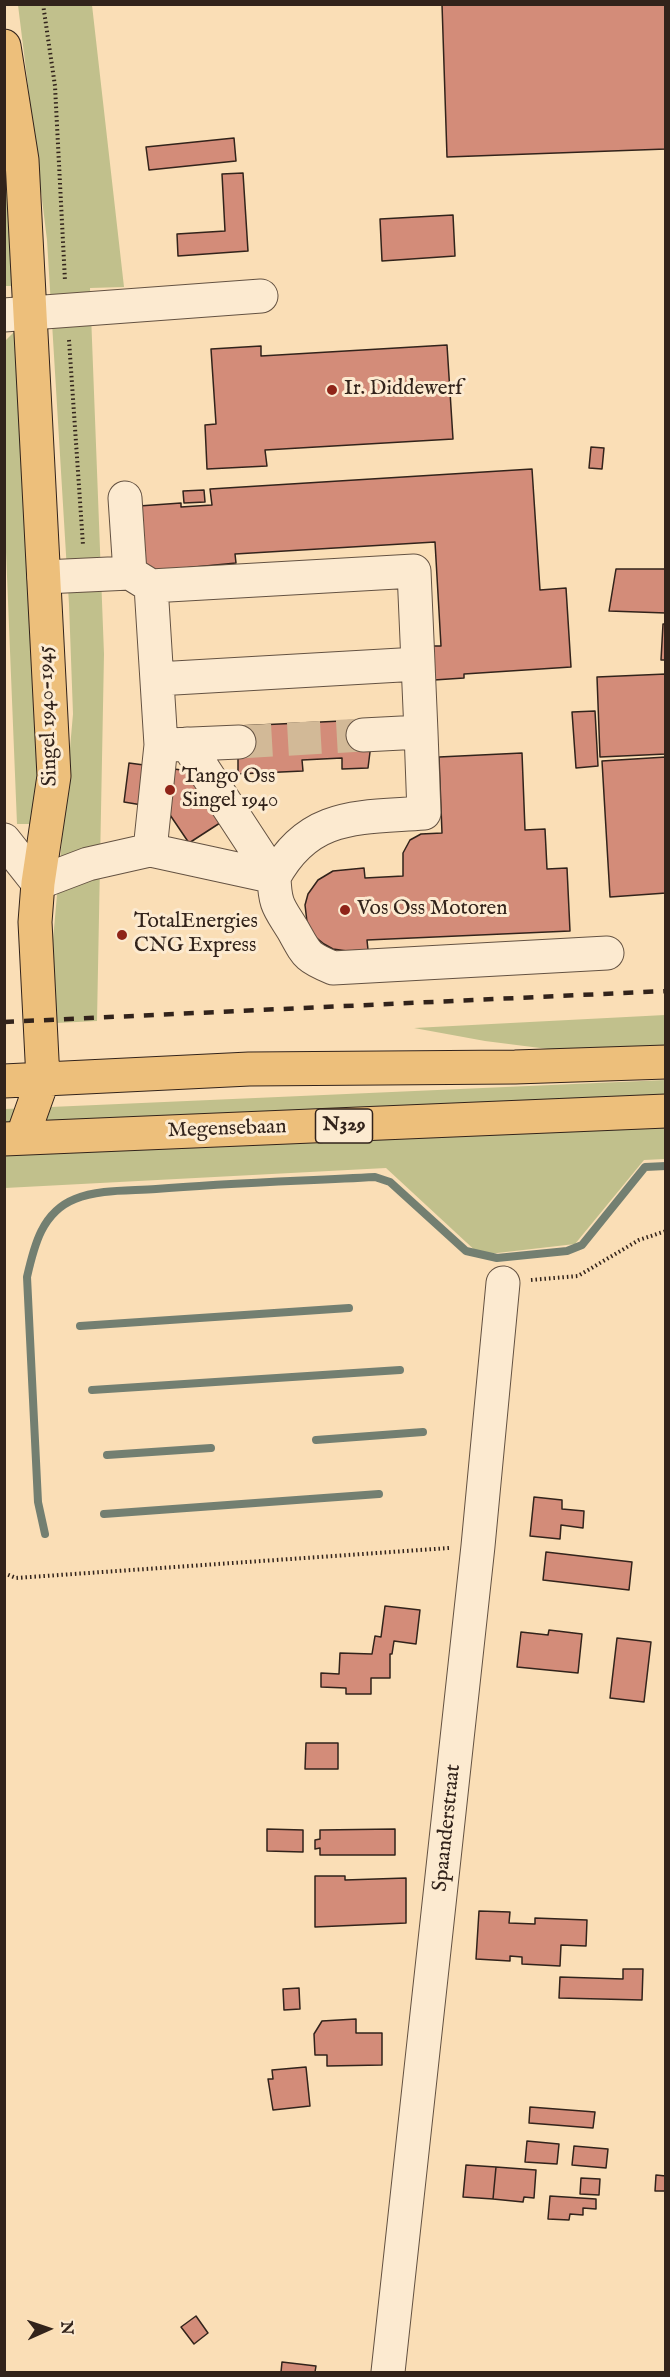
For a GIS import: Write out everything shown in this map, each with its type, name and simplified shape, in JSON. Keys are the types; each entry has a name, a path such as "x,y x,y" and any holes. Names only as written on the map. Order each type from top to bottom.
{"main road":[{"name":"Singel 1940-1945","path":"4,46 22,160 17,313 44,577 54,776 38,883 35,922 43,1079 13,1138"},
{"path":"13,1138 5,1072 43,1079 249,1069 515,1067 666,1062"},
{"name":"Megensebaan","path":"13,1138 666,1111"}],"street":[{"path":"17,313 261,296"},
{"path":"125,498 157,679 174,745 274,877"},
{"path":"44,577 140,580 414,571 424,813 345,820 322,828 302,841 284,859 274,877 274,899 301,948 315,960 333,968 607,953"},
{"path":"157,679 418,664"},
{"path":"363,735 422,732"},
{"path":"174,745 239,742"},
{"path":"150,850 174,745"},
{"path":"4,840 38,883 88,864 150,850 274,877"},
{"name":"Spaanderstraat","path":"388,2373 478,1546 503,1283"}],"path":[{"path":"503,1283 578,1275 639,1240 666,1232"},
{"path":"4,1573 16,1578 478,1546"}],"shaded area":[{"path":"18,5 92,5 124,287 90,288 104,654 97,1021 56,1023 53,940 73,714 69,604 47,240"},
{"path":"4,125 13,286 4,286"},
{"path":"23,323 49,698 33,824 17,824 5,527 4,342"},
{"path":"665,1015 665,1047 556,1050 485,1041 414,1028"},
{"path":"665,1080 665,1159 644,1160 575,1244 480,1255 386,1168 5,1188 5,1109"}],"building":[{"path":"442,4 666,4 666,149 447,157"},
{"path":"234,138 236,161 149,170 146,147"},
{"path":"243,173 248,251 178,256 177,234 225,231 222,174"},
{"path":"453,215 455,256 382,261 380,219"},
{"name":"Ir. Diddewerf","path":"447,345 453,439 265,450 267,466 207,469 205,425 216,424 211,349 261,346 261,356"},
{"path":"591,447 604,448 602,469 589,468"},
{"path":"532,469 540,590 566,588 571,667 464,674 464,678 434,680 432,646 441,646 435,542 235,554 236,563 143,572 139,506 181,503 181,507 212,505 210,489"},
{"path":"204,490 205,502 184,503 183,491"},
{"path":"616,569 666,569 666,613 609,611"},
{"path":"663,624 666,624 666,660 661,660"},
{"path":"666,674 666,754 600,757 597,677"},
{"path":"595,711 598,766 576,768 572,712"},
{"path":"362,720 371,744 368,768 342,769 342,758 302,760 303,771 238,774 238,726"},
{"path":"522,753 525,830 545,829 547,869 567,868 570,931 367,940 368,950 347,951 333,949 313,935 307,922 305,905 308,894 318,880 333,871 364,868 365,878 403,876 403,853 410,840 421,834 442,833 439,757"},
{"path":"666,757 666,893 610,897 602,761"},
{"path":"129,763 189,771 223,821 189,843 166,809 124,802"},
{"path":"534,1497 562,1500 562,1509 584,1511 583,1528 561,1525 560,1539 530,1536"},
{"path":"546,1552 632,1562 629,1590 543,1580"},
{"path":"385,1606 420,1610 416,1644 394,1641 392,1654 390,1654 390,1678 371,1678 371,1694 346,1694 346,1688 321,1687 321,1673 339,1674 340,1653 372,1654 375,1636 381,1637"},
{"path":"549,1630 582,1634 578,1673 517,1667 521,1632 548,1635"},
{"path":"617,1638 651,1642 644,1702 610,1698"},
{"path":"306,1743 338,1743 338,1769 305,1769"},
{"path":"267,1829 303,1830 303,1852 267,1851"},
{"path":"395,1829 395,1855 320,1855 320,1848 315,1849 315,1840 320,1839 320,1830"},
{"path":"315,1876 345,1876 345,1880 406,1878 406,1923 315,1927"},
{"path":"479,1911 510,1912 509,1923 535,1924 535,1918 587,1920 586,1946 561,1945 560,1966 522,1964 522,1957 510,1956 510,1961 476,1959"},
{"path":"623,1969 643,1969 642,2000 559,1998 560,1977 623,1979"},
{"path":"299,1988 300,2009 284,2010 283,1989"},
{"path":"356,2019 356,2033 382,2033 382,2065 327,2066 327,2055 315,2055 314,2034 322,2021"},
{"path":"306,2067 310,2106 273,2110 268,2079 273,2079 272,2070"},
{"path":"530,2107 595,2112 593,2128 529,2123"},
{"path":"527,2141 559,2144 557,2164 525,2162"},
{"path":"574,2146 608,2149 606,2168 572,2165"},
{"path":"466,2165 496,2167 493,2199 463,2197"},
{"path":"496,2167 536,2170 534,2198 524,2197 523,2202 493,2199"},
{"path":"656,2175 666,2176 666,2191 655,2191"},
{"path":"581,2178 600,2179 599,2195 580,2194"},
{"path":"550,2196 596,2199 596,2209 583,2208 583,2215 570,2214 569,2220 548,2219"},
{"path":"196,2316 208,2333 194,2344 181,2327"},
{"path":"282,2362 316,2366 315,2372 281,2372"}],"waterway":[{"path":"45,1534 38,1502 27,1277 41,1231 47,1221 64,1205 84,1196 115,1191 375,1177 390,1182 466,1251 497,1258 567,1251 582,1245 645,1167 666,1166"},
{"path":"80,1326 349,1308"},
{"path":"92,1390 400,1370"},
{"path":"316,1440 423,1432"},
{"path":"107,1455 211,1448"},
{"path":"104,1514 379,1494"}],"tunnel":[{"path":"239,742 363,735"}],"railway":[{"path":"4,1022 666,991"}],"place":[{"name":"Ir. Diddewerf","path":"332,390"},
{"name":"Tango Oss Singel 1940","path":"170,790"},
{"name":"Vos Oss Motoren","path":"345,910"},
{"name":"TotalEnergies CNG Express","path":"122,935"}]}
